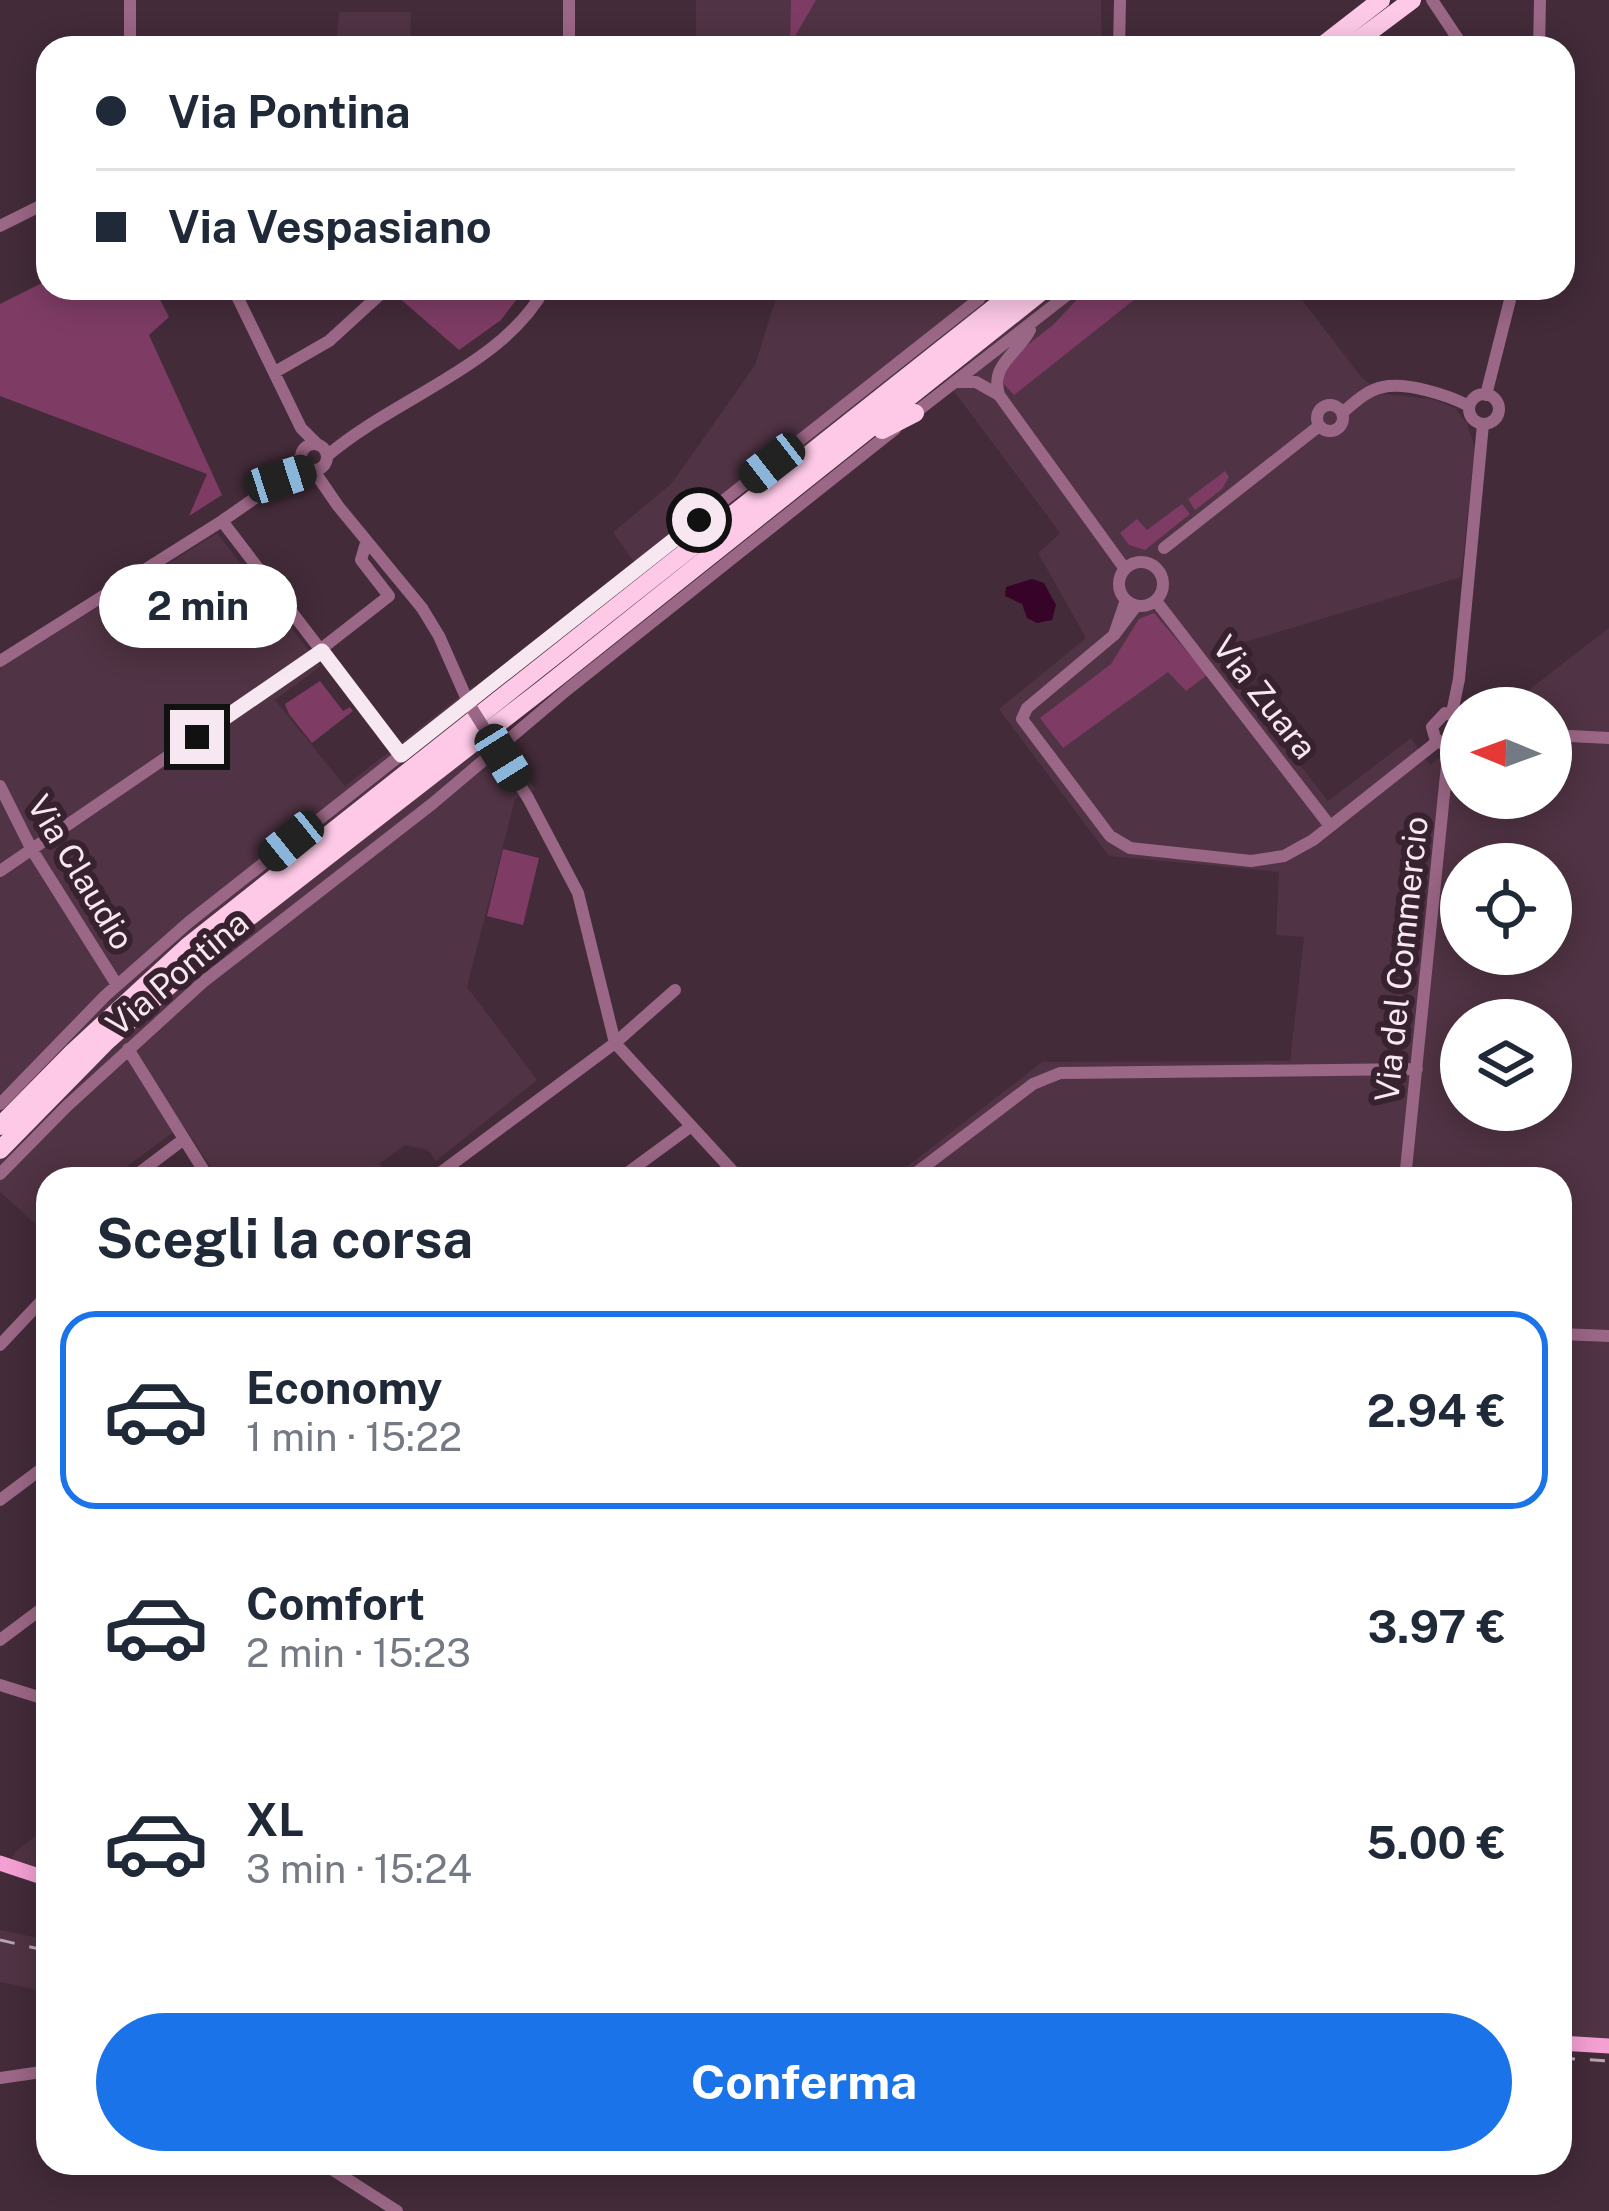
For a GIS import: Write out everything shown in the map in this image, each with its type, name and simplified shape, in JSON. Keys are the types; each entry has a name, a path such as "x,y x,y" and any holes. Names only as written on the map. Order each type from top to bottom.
{"highway":[{"path":"1334,36 1381,0"},
{"path":"1364,36 1412,0"},
{"path":"1370,36 1378,26"},
{"path":"0,1126 140,988 206,931 1004,300"},
{"path":"0,1150 107,1041 226,935 1031,300"},
{"path":"937,352 973,307"},
{"path":"846,448 915,413"}],"main road":[{"path":"0,1863 36,1875"},
{"path":"1572,2044 1609,2046"}],"street":[{"path":"130,0 130,36"},
{"path":"569,0 569,36"},
{"path":"1119,36 1120,0"},
{"path":"1432,0 1456,36"},
{"path":"1539,36 1540,0"},
{"path":"0,226 36,208"},
{"path":"239,300 301,428 323,452 338,506"},
{"path":"275,372 329,341 374,300"},
{"path":"0,662 222,521 281,479 302,454 323,452 499,344 538,300"},
{"name":"Via Pontina","path":"0,1104 117,985 189,922 980,300"},
{"name":"Via Pontina","path":"0,1174 203,982 1061,300"},
{"path":"1495,355 1502,300"},
{"path":"1486,395 1510,300"},
{"path":"1033,323 998,370 999,395 1126,568"},
{"path":"956,382 976,382 999,395"},
{"path":"1126,568 1145,562 1319,426 1323,407 1331,405 1342,413 1363,396 1385,387 1452,398 1469,406"},
{"path":"1486,395 1497,402 1499,412 1483,424 1472,419 1469,406 1477,396 1486,395"},
{"path":"1459,687 1483,424"},
{"path":"301,428 302,454 366,542 422,608 469,704 528,798 578,892 615,1043 728,1167"},
{"path":"281,479 312,470 323,452"},
{"path":"222,521 401,755"},
{"path":"0,871 322,650 389,596 361,560 366,542"},
{"path":"1131,603 1156,601 1163,589 1159,570 1164,548"},
{"path":"1145,562 1159,570"},
{"path":"1126,568 1119,588 1131,603"},
{"name":"Via Zuara","path":"1156,601 1330,826"},
{"path":"1131,603 1114,635 1022,717 1024,727 1111,838 1130,848 1261,861 1294,852 1440,748"},
{"path":"1572,736 1609,738"},
{"name":"Via Claudio","path":"0,786 32,850 117,985"},
{"name":"Via del Commercio","path":"1407,1167 1441,819"},
{"path":"448,1167 615,1043 675,990"},
{"path":"128,1049 202,1167"},
{"path":"924,1167 1033,1084 1060,1073 1417,1069"},
{"path":"635,1167 690,1127"},
{"path":"147,1167 184,1139"},
{"path":"0,1345 36,1307"},
{"path":"1572,1334 1609,1336"},
{"path":"0,1500 36,1473"},
{"path":"0,1640 36,1613"},
{"path":"0,1685 36,1696"},
{"path":"0,2078 36,2073"},
{"path":"341,2175 397,2211"}],"shaded area":[{"path":"696,0 1101,0 1102,36 696,36"},
{"path":"791,0 816,0 795,36 790,36"},
{"path":"339,12 411,12 410,36 337,36"},
{"path":"36,286 36,300 160,300 169,317 149,335 222,495 189,516 207,474 0,396 0,304"},
{"path":"402,300 516,300 501,320 459,350"},
{"path":"775,300 1302,300 1362,378 1384,394 1432,399 1455,408 1467,423 1475,448 1461,577 1242,643 1228,653 1223,666 1328,801 1411,738 1430,765 1440,758 1440,819 1572,819 1572,687 1532,687 1609,628 1609,2053 1572,2051 1572,1167 906,1167 1042,1062 1290,1061 1304,937 1276,935 1279,872 1109,856 999,709 1086,638 1038,553 1060,533 926,354 641,572 613,532 672,483 755,365"},
{"path":"1077,300 1134,300 1014,395 1004,384 1004,370 1011,358"},
{"path":"1225,471 1229,477 1222,489 1195,510 1188,499"},
{"path":"1182,504 1190,514 1145,550 1129,545 1120,533 1137,519 1147,530"},
{"path":"217,533 321,666 275,700 345,786 473,686 535,790 515,799 467,987 537,1080 436,1161 428,1150 405,1145 381,1167 211,1167 183,1125 126,1167 36,1167 36,1224 0,1192 0,668"},
{"path":"1032,579 1044,583 1056,605 1052,620 1037,623 1027,618 1022,604 1005,596 1006,587"},
{"path":"1154,613 1207,675 1186,691 1168,672 1063,748 1040,718 1111,664 1139,619"},
{"path":"320,681 343,711 350,707 353,711 312,743 285,704"},
{"path":"503,849 539,858 523,925 487,916"},
{"path":"36,1835 36,1884 7,1874 15,1852"},
{"path":"0,1930 36,1938 36,1990 0,1982"}],"railway":[{"path":"0,1940 36,1948"},
{"path":"1572,2059 1609,2061"}],"route":[{"path":"197,737 322,651 401,755 699,520"}]}
